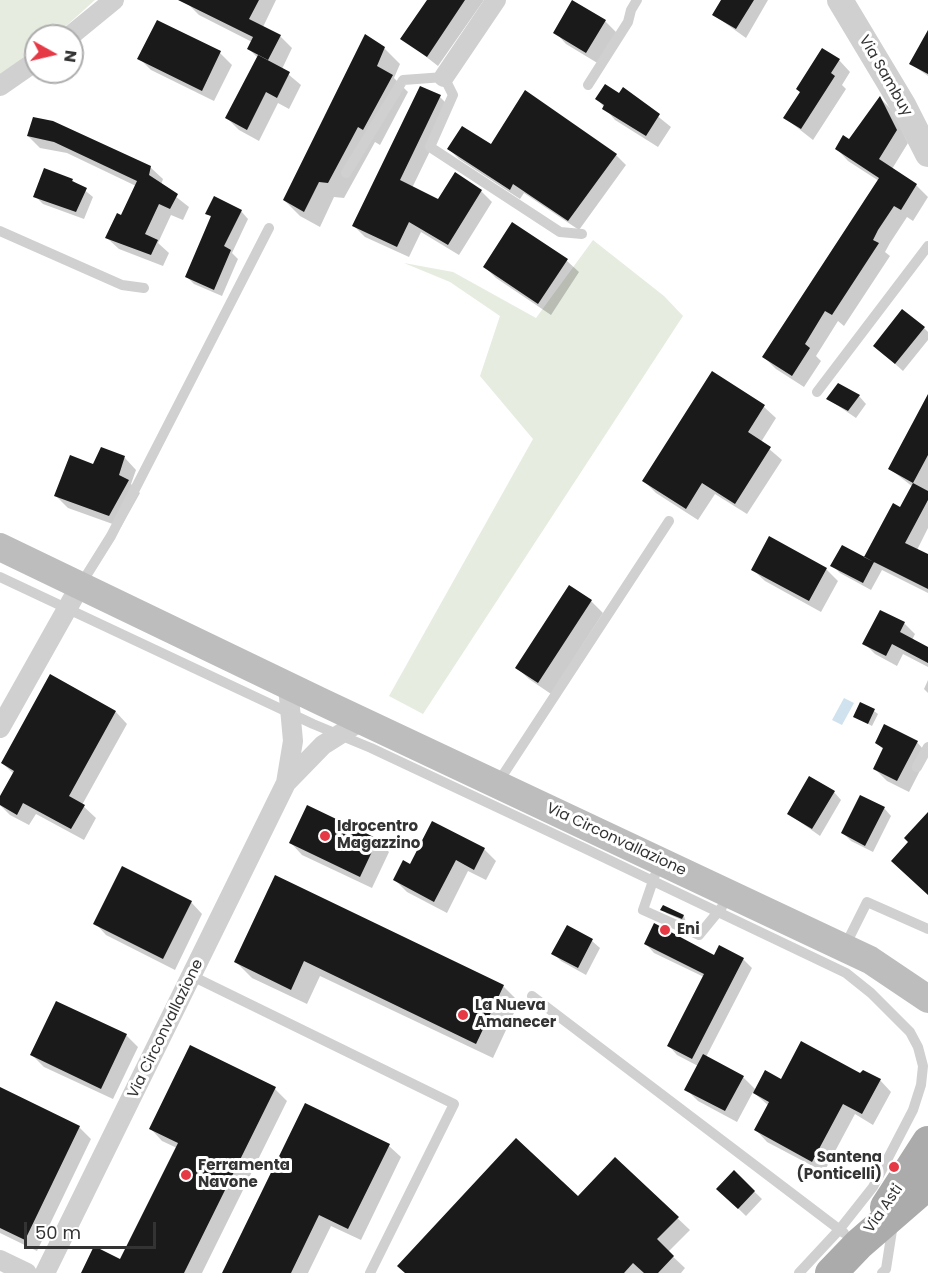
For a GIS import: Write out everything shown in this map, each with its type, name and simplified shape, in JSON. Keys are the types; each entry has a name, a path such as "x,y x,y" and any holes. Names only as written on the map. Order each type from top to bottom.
{"main road":[{"name":"Via Circonvallazione","path":"0,547 74,595 288,686 350,728 497,784 657,870 839,958 870,960 928,976"},
{"name":"Via Circonvallazione","path":"870,960 928,999"},
{"name":"Via Asti","path":"831,1273 849,1237 928,1142"},
{"name":"Via Asti","path":"849,1237 894,1213 928,1184"}],"street":[{"path":"84,25 114,0"},
{"path":"444,77 496,0"},
{"name":"Via Sambuy","path":"840,0 903,105 928,154"},
{"path":"0,86 24,69"},
{"path":"0,728 74,595"},
{"name":"Via Circonvallazione","path":"45,1273 286,783 293,741 293,715 288,686"},
{"name":"Via Circonvallazione","path":"286,783 323,745 350,728"},
{"path":"0,1260 27,1273"}],"lane":[{"path":"588,85 628,22 637,0"},
{"path":"346,173 403,80 444,77 453,96 430,147 560,232 582,234"},
{"path":"74,595 111,536 270,228"},
{"path":"0,231 122,285 144,288"},
{"path":"817,392 928,246"},
{"path":"497,784 669,521"},
{"path":"0,577 74,595 293,715 350,728 657,870 643,910 699,935 724,903"},
{"path":"917,766 928,747"},
{"path":"799,1273 849,1237 913,1110 921,1085 923,1065 918,1047 909,1032 839,958 867,902 928,929"},
{"path":"192,976 454,1104 370,1273"},
{"path":"532,996 849,1237"},
{"path":"882,1273 886,1269 894,1213"}],"shaded area":[{"path":"0,0 95,0 68,24 24,24 24,59 0,76"},
{"path":"593,240 664,296 683,316 423,714 389,696 533,439 480,376 500,316 450,282 404,263 453,272 536,318"}],"water":[{"path":"844,698 854,703 842,725 832,720"}],"building":[{"path":"178,0 259,0 249,19 281,35 268,60 247,49 253,37"},
{"path":"427,0 465,0 427,57 400,39"},
{"path":"572,0 606,20 586,53 553,33"},
{"path":"721,0 754,0 736,29 712,15"},
{"path":"157,20 221,51 202,91 137,59"},
{"path":"928,30 928,74 909,64"},
{"path":"365,34 385,47 377,66 393,75 363,130 358,127 328,183 319,182 304,212 283,200"},
{"path":"822,48 840,59 831,73 835,76 801,129 783,118 800,92 796,89"},
{"path":"258,55 290,72 277,98 266,92 247,130 225,118"},
{"path":"605,84 619,93 623,87 660,114 646,136 602,109 604,105 595,99"},
{"path":"420,86 441,95 400,180 438,199 455,172 482,190 448,245 409,222 397,247 352,226"},
{"path":"525,90 617,154 568,221 513,184 510,190 447,149 462,126 491,144"},
{"path":"880,96 897,130 879,159 917,184 901,210 894,206 878,230 873,240 879,243 832,315 825,311 805,344 810,348 792,376 762,357 879,178 835,149 843,135 849,139"},
{"path":"33,117 53,121 151,166 149,175 178,194 170,209 159,204 145,234 158,240 151,255 105,238 117,213 121,215 137,181 54,142 27,136"},
{"path":"44,168 73,179 72,181 87,188 76,212 33,197"},
{"path":"214,196 242,210 224,246 231,250 214,290 185,277 211,216 205,214"},
{"path":"512,222 568,259 538,304 483,267"},
{"path":"902,309 925,327 895,364 873,346"},
{"path":"712,371 765,405 748,432 771,447 735,504 702,483 686,509 642,481"},
{"path":"838,383 860,395 848,411 826,399"},
{"path":"928,394 928,455 913,483 888,469"},
{"path":"101,447 125,456 119,475 129,480 109,516 54,496 70,455 93,464"},
{"path":"913,483 928,491 928,500 905,543 928,554 928,589 864,557 893,503 900,507"},
{"path":"769,536 827,568 809,601 751,570"},
{"path":"842,545 874,562 863,583 830,566"},
{"path":"569,585 592,600 538,683 515,668"},
{"path":"880,610 905,622 900,632 928,647 928,663 892,644 886,656 862,644"},
{"path":"50,674 116,711 69,796 85,805 71,829 23,803 17,815 0,805 0,796 14,771 1,763"},
{"path":"860,702 875,709 868,724 853,717"},
{"path":"884,724 918,741 897,781 873,769 883,748 875,743"},
{"path":"809,776 835,791 812,829 787,814"},
{"path":"860,795 885,807 865,846 841,833"},
{"path":"307,805 378,839 360,877 289,843"},
{"path":"928,812 928,895 891,861 908,842 904,838"},
{"path":"432,821 485,848 474,870 456,860 434,902 393,880 403,860 410,864"},
{"path":"122,866 192,901 163,959 93,924"},
{"path":"275,875 504,985 476,1044 304,961 291,990 234,962"},
{"path":"663,905 684,915 682,919 660,910"},
{"path":"654,923 714,955 719,945 744,958 692,1059 667,1046 704,974 644,944"},
{"path":"567,925 593,939 578,968 551,954"},
{"path":"56,1001 127,1034 101,1089 30,1055"},
{"path":"801,1041 860,1073 863,1070 881,1079 862,1114 843,1104 812,1162 754,1130 769,1102 753,1093 765,1070 781,1079"},
{"path":"190,1045 276,1087 184,1273 81,1273 94,1246 120,1259 178,1143 149,1129"},
{"path":"703,1054 744,1076 725,1111 684,1090"},
{"path":"0,1087 80,1126 25,1240 0,1228"},
{"path":"305,1103 390,1144 348,1229 319,1215 291,1273 222,1273"},
{"path":"516,1138 578,1196 615,1157 679,1217 657,1239 674,1256 658,1273 644,1273 633,1263 624,1273 405,1273 397,1266"},
{"path":"734,1170 755,1191 738,1209 716,1189"}],"place":[{"name":"Idrocentro Magazzino","path":"325,836"},
{"name":"Eni","path":"665,930"},
{"name":"La Nueva Amanecer","path":"463,1015"},
{"name":"Santena (Ponticelli)","path":"894,1167"},
{"name":"Ferramenta Navone","path":"186,1175"}]}
